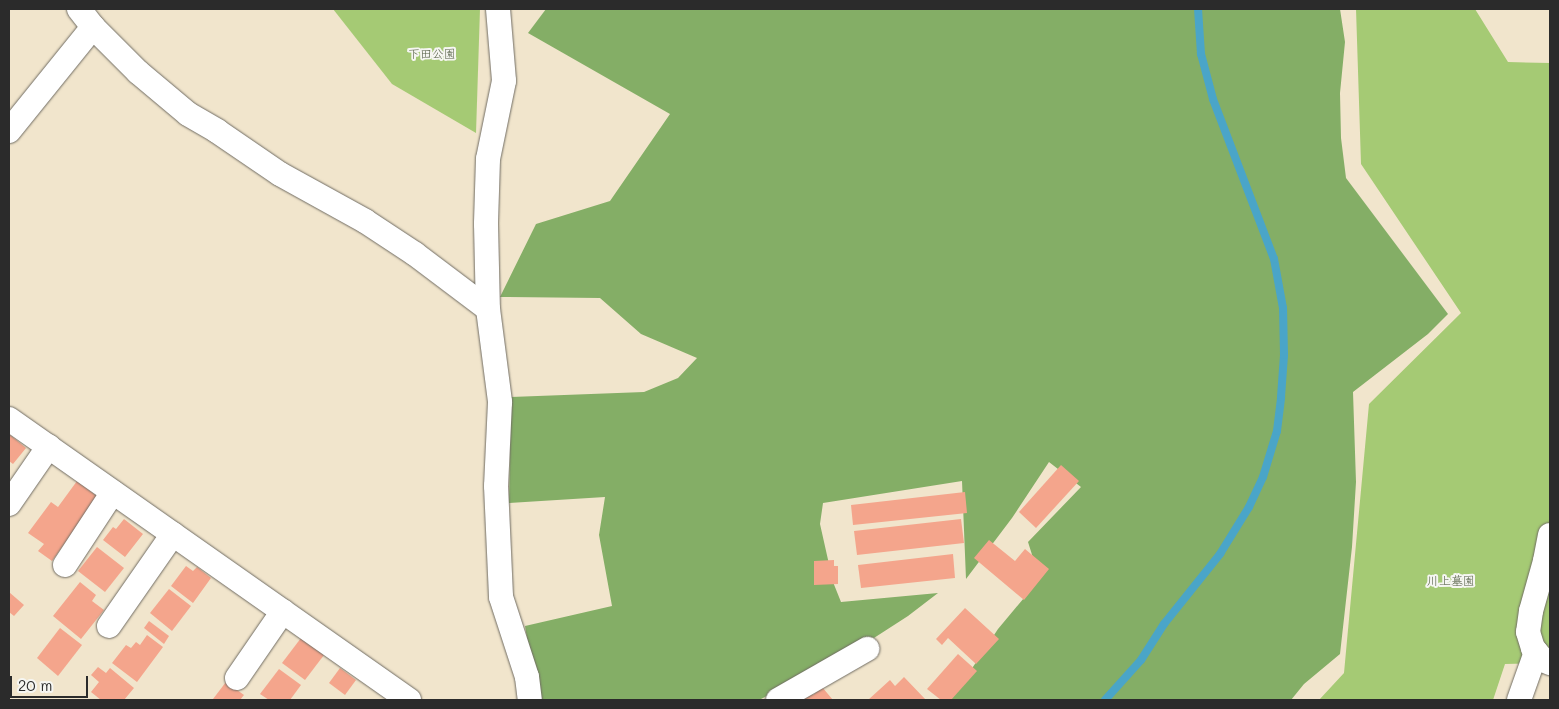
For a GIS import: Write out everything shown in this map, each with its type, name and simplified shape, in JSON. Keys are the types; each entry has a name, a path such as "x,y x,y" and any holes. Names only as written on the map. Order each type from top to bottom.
{"street":[{"path":"498,9 504,80 488,159 488,309 500,402 496,486 501,596 527,677 530,700"},
{"path":"9,131 86,18 138,72 188,114 217,131 280,174 382,232 415,254 488,309"},
{"path":"9,419 283,611 397,697"},
{"path":"9,504 49,446"},
{"path":"65,565 113,492"},
{"path":"109,626 173,534"},
{"path":"1519,700 1543,657 1528,632 1531,611 1550,535"},
{"path":"237,678 283,611"},
{"path":"778,700 867,649"}],"green space":[{"name":"下田公園","path":"333,9 480,9 476,133 392,84"},
{"path":"546,9 1340,9 1345,42 1340,93 1341,138 1346,178 1448,314 1428,334 1353,392 1356,482 1352,547 1340,654 1304,684 1291,700 942,700 965,679 998,629 1034,586 1034,561 1028,542 1081,487 1049,462 1012,518 966,579 962,481 823,503 820,524 833,582 841,602 938,593 908,616 846,656 759,700 537,700 525,626 612,606 599,535 605,497 509,503 511,397 644,392 678,378 697,358 641,334 600,298 500,297 536,224 610,201 670,114 528,33"},
{"name":"川上墓園","path":"1356,9 1475,9 1508,62 1550,63 1550,663 1505,664 1493,700 1319,700 1344,673 1369,404 1461,313 1361,164"}],"building":[{"path":"9,434 26,448 13,464 9,461"},
{"path":"1061,465 1079,481 1036,528 1019,512"},
{"path":"77,481 98,497 52,561 38,551 44,544 28,533 51,502 58,507"},
{"path":"965,492 967,513 853,525 851,505"},
{"path":"124,519 143,534 125,557 103,540 113,527 116,529"},
{"path":"961,519 964,543 857,555 854,531"},
{"path":"989,540 1015,561 1025,549 1049,569 1024,600 974,558"},
{"path":"97,547 124,568 105,592 78,571"},
{"path":"953,554 955,578 861,588 858,565"},
{"path":"834,560 834,566 838,566 838,584 814,585 814,561"},
{"path":"186,566 193,571 197,567 211,578 193,603 171,586"},
{"path":"80,582 96,595 92,601 104,610 81,639 53,616"},
{"path":"169,589 191,606 172,631 150,613"},
{"path":"9,592 24,605 14,616 9,612"},
{"path":"965,608 999,639 976,664 948,638 942,645 936,639"},
{"path":"149,621 169,636 164,644 144,628"},
{"path":"60,628 82,645 58,676 37,658"},
{"path":"147,635 163,647 137,682 112,663 126,645 131,648 136,642 140,645"},
{"path":"301,638 324,655 305,680 282,663"},
{"path":"958,654 977,671 951,700 941,700 927,689"},
{"path":"98,667 106,673 110,668 134,688 124,700 101,700 91,692 99,682 91,675"},
{"path":"340,668 356,680 345,695 329,683"},
{"path":"279,669 301,685 290,700 269,700 260,694"},
{"path":"904,677 926,700 868,700 890,680 895,686"},
{"path":"226,682 244,695 240,700 213,699"},
{"path":"822,687 833,700 801,700 811,692 813,695"}],"waterway":[{"path":"1105,700 1141,660 1164,624 1220,554 1249,507 1263,477 1277,431 1284,355 1283,308 1274,259 1213,99 1201,54 1198,9"}]}
